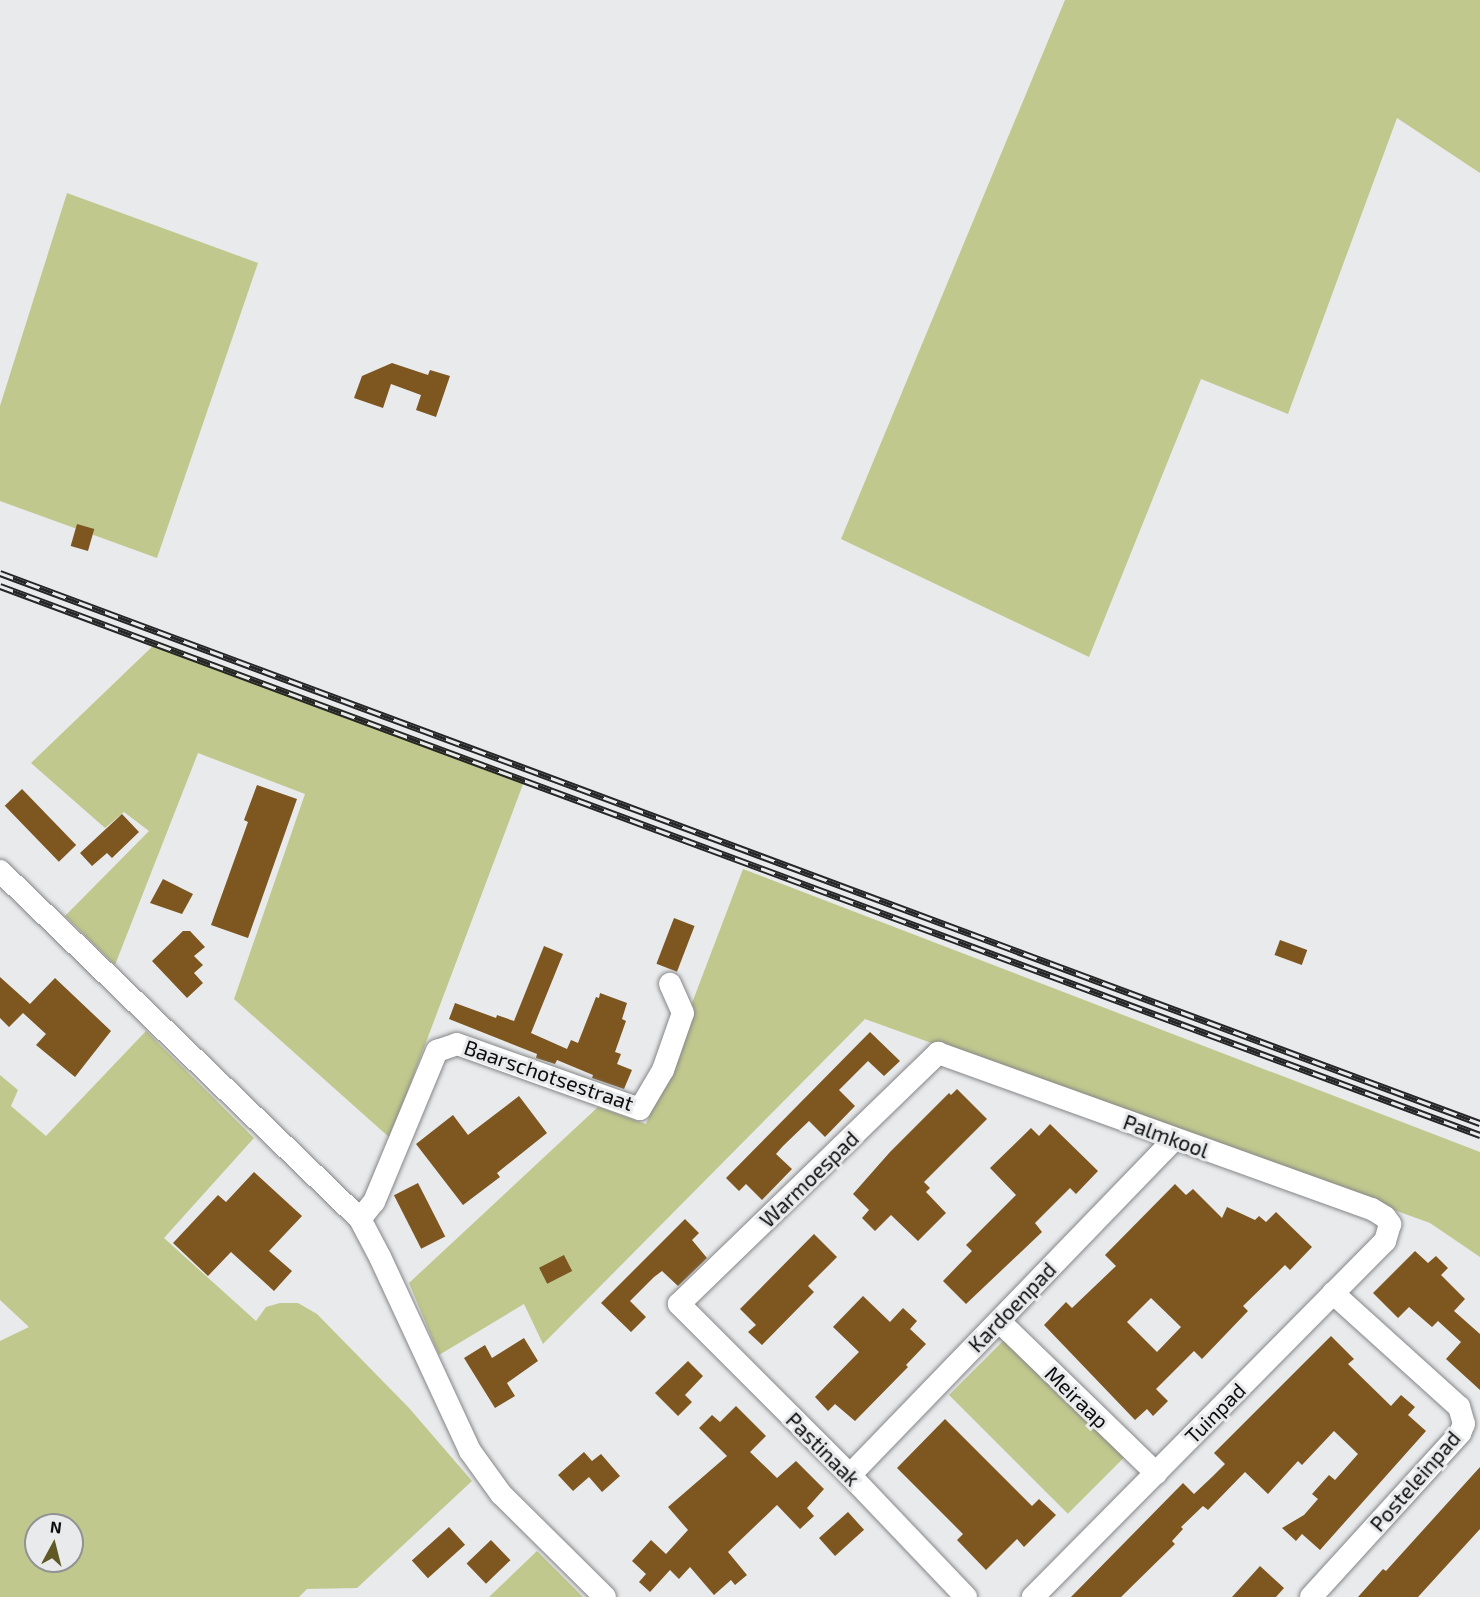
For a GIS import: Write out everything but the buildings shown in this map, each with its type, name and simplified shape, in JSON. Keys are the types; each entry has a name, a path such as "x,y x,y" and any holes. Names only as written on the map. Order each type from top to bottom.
{"street":[{"path":"0,871 360,1219 381,1257 470,1451 501,1494 606,1597"},
{"name":"Baarschotsestraat","path":"360,1219 374,1202 437,1051 457,1044 640,1109 663,1070 683,1013 670,984"},
{"name":"Palmkool","path":"938,1053 1378,1212 1390,1224"},
{"name":"Warmoespad","path":"679,1304 938,1053"},
{"name":"Kardoenpad","path":"850,1475 1175,1139"},
{"name":"Tuinpad","path":"1033,1597 1385,1240 1390,1224"},
{"name":"Posteleinpad","path":"1311,1597 1461,1433 1464,1424 1459,1407 1333,1293"},
{"name":"Pastinaak","path":"679,1304 850,1475 966,1597"},
{"name":"Meiraap","path":"999,1321 1156,1473"}],"green space":[{"path":"1065,0 1480,0 1480,173 1397,118 1288,414 1201,379 1089,657 841,539"},
{"path":"67,193 258,263 157,558 0,501 0,406"},
{"path":"157,642 525,779 390,1138 234,999 305,794 198,753 115,965 65,916 149,831 124,812 105,828 31,763"},
{"path":"743,869 1480,1152 1480,1257 1430,1223 865,1019 543,1344 524,1304 439,1355 409,1283 598,1107 646,1124"},
{"path":"146,1031 254,1138 164,1238 256,1321 266,1307 280,1303 298,1303 317,1314 409,1408 472,1481 357,1588 307,1589 299,1597 0,1597 0,1341 29,1327 0,1300 0,1075 18,1090 11,1106 46,1136"},
{"path":"1007,1337 1126,1456 1068,1514 949,1395"},
{"path":"537,1551 583,1597 489,1597"}],"railway":[{"path":"0,573 1480,1123"},
{"path":"0,586 1480,1135"}]}
